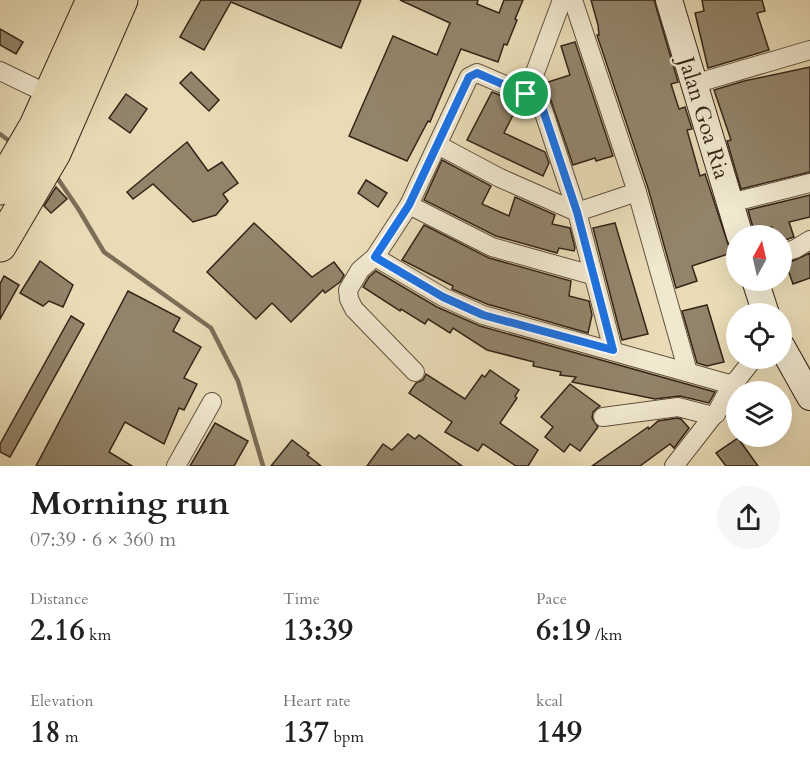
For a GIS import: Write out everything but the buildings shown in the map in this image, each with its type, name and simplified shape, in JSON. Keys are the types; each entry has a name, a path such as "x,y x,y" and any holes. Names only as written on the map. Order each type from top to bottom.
{"highway":[{"path":"0,188 36,126 93,0"},
{"path":"0,245 54,153 121,0"}],"main road":[{"name":"Jalan Goa Ria","path":"669,0 737,225"},
{"path":"792,365 810,397"}],"street":[{"path":"526,94 562,0"},
{"path":"573,0 637,192 688,372"},
{"path":"694,84 810,50"},
{"path":"0,71 50,95"},
{"path":"415,372 354,309 349,300 348,290 360,270 375,257 409,205 469,77 477,73 538,101 544,113 577,212 613,350"},
{"path":"438,145 500,178 577,212 637,192"},
{"path":"730,203 810,183"},
{"path":"409,205 492,247 592,275"},
{"path":"792,250 810,240"},
{"path":"375,257 443,297 483,315 726,382"},
{"path":"736,381 745,369"},
{"path":"674,466 716,414 726,395"},
{"path":"176,466 212,402"},
{"path":"603,417 678,407 713,416"}],"waterway":[{"path":"0,134 12,143"},
{"path":"56,176 104,252 211,328 238,381 263,466"}],"route":[{"path":"477,73 526,94 538,101 542,107 577,212 613,350 490,318 443,297 375,257 409,205 469,77 477,73"}]}
